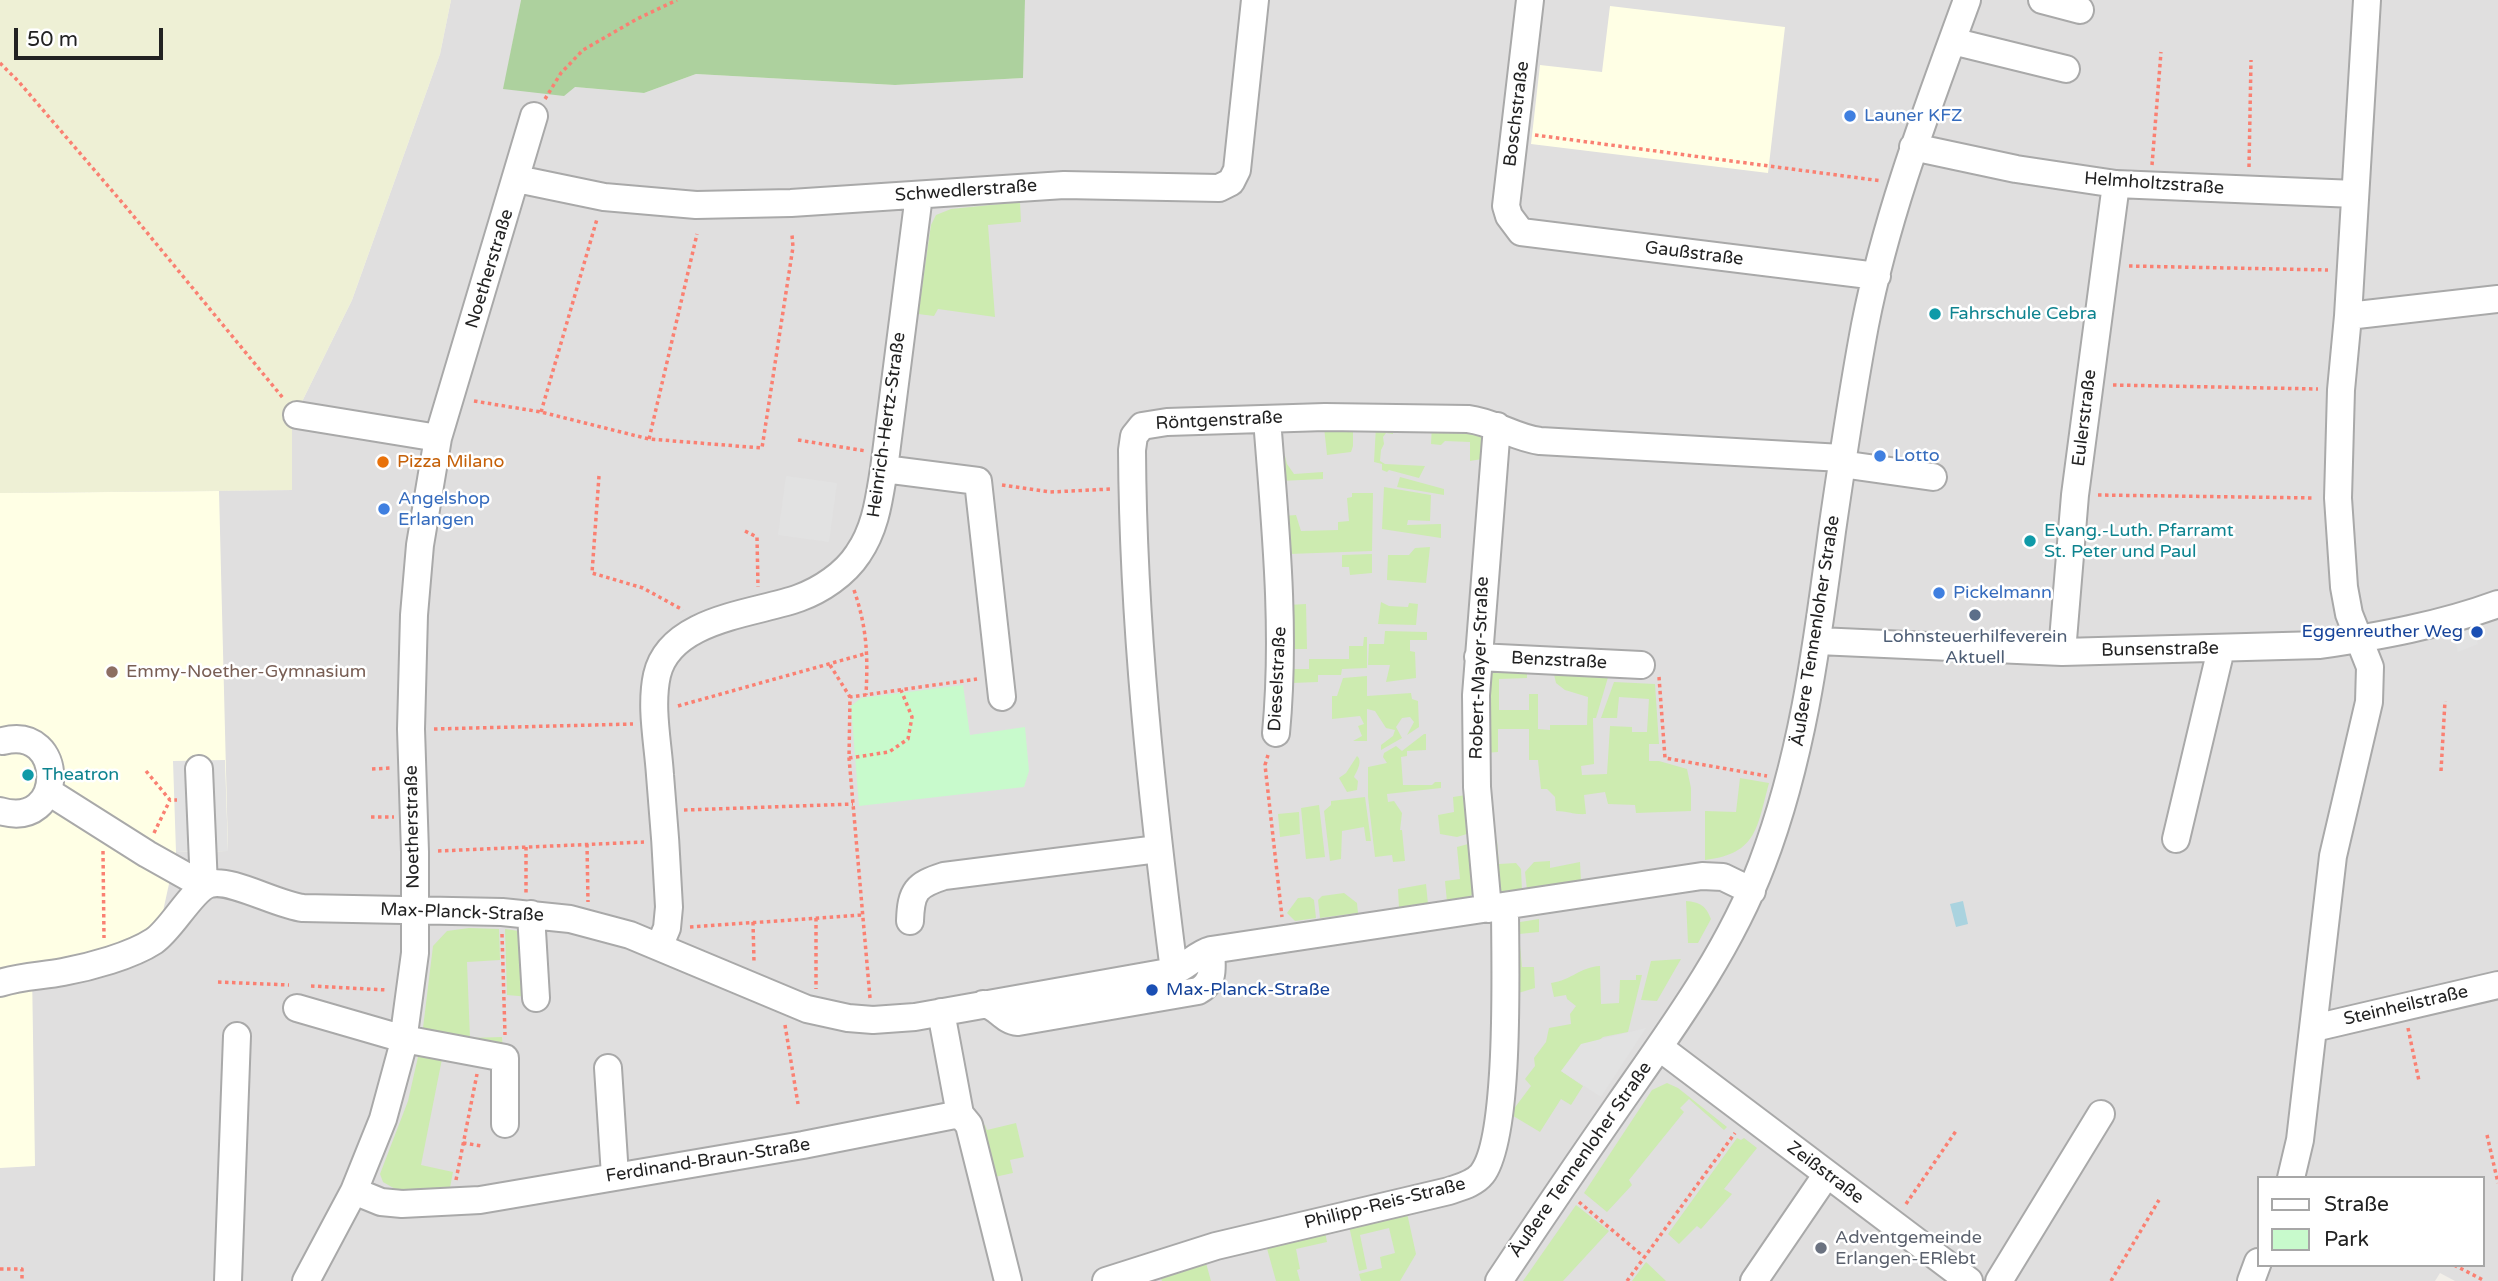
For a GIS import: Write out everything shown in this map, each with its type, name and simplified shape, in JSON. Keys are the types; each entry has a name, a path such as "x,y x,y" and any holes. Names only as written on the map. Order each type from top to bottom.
{"street":[{"name":"Schwedlerstraße","path":"517,179 604,197 696,205 790,204 1064,185 1219,188 1231,182 1237,170 1255,0"},
{"name":"Boschstraße","path":"1514,226 1506,206 1530,0"},
{"name":"Äußere Tennenloher Straße","path":"1499,1281 1659,1047 1721,951 1752,891 1782,809 1804,723 1842,461 1866,323 1901,183 1966,0"},
{"path":"2042,0 2080,10"},
{"path":"2291,1176 2300,1140 2333,856 2369,702 2370,667 2349,614 2344,587 2338,498 2341,390 2367,0"},
{"path":"1952,41 2066,69"},
{"name":"Noetherstraße","path":"306,1281 354,1191 383,1119 404,1039 415,953 411,729 414,615 420,545 438,438 534,116"},
{"name":"Helmholtzstraße","path":"1913,147 2016,169 2116,184 2355,194"},
{"name":"Eulerstraße","path":"2062,652 2074,495 2116,184"},
{"name":"Heinrich-Hertz-Straße","path":"663,937 669,907 656,717 657,675 669,651 697,628 801,597 834,579 857,556 871,533 877,513 919,195"},
{"name":"Gaußstraße","path":"1514,226 1521,232 1531,234 1877,276"},
{"path":"2348,316 2498,299"},
{"path":"297,415 438,438"},
{"name":"Röntgenstraße","path":"1174,971 1140,673 1132,489 1133,442 1137,430 1142,426 1167,422 1267,419 1468,419 1540,441 1842,461 1933,477"},
{"name":"Dieselstraße","path":"1267,419 1281,608 1281,677 1276,733"},
{"name":"Robert-Mayer-Straße","path":"1497,426 1478,657 1477,788 1497,908"},
{"path":"884,461 978,481 1001,687"},
{"name":"Bunsenstraße","path":"1818,641 2062,652 2320,645 2468,615 2498,604"},
{"path":"2176,839 2221,649"},
{"name":"Benzstraße","path":"1478,657 1641,665"},
{"path":"0,811 18,814 29,811 43,801 49,792 51,771 45,755 38,747 20,739 3,741"},
{"path":"0,983 24,976 61,973 104,961 140,948 169,928 204,886 199,769"},
{"path":"49,792 147,854 204,886"},
{"path":"910,921 910,905 916,890 928,881 944,876 1158,849"},
{"name":"Max-Planck-Straße","path":"204,886 217,883 238,887 274,902 303,908 519,913 663,937 754,988 788,1003 816,1012 873,1020 915,1017 1174,971 1189,965 1201,953 1211,950 1702,876 1723,877 1752,891"},
{"name":"Philipp-Reis-Straße","path":"1106,1281 1216,1246 1449,1191 1471,1183 1482,1174 1492,1156 1501,1098 1497,908"},
{"path":"519,913 536,998"},
{"path":"983,1004 990,1005 1010,1021 1018,1022 1198,991 1205,987 1211,977 1211,950"},
{"name":"Steinheilstraße","path":"2314,1028 2498,985"},
{"path":"297,1008 404,1039 493,1056 505,1124"},
{"path":"941,1012 960,1114 969,1125 1008,1281"},
{"path":"228,1281 237,1036"},
{"name":"Zeißstraße","path":"1659,1047 1959,1278"},
{"path":"608,1068 615,1176"},
{"name":"Ferdinand-Braun-Straße","path":"354,1191 381,1202 402,1204 480,1200 803,1145 960,1114"},
{"path":"1999,1281 2101,1114"},
{"path":"1754,1281 1827,1174"}],"path":[{"path":"534,116 561,73 583,50 677,0"},
{"path":"2150,186 2161,52"},
{"path":"2248,190 2251,60"},
{"path":"0,63 126,207 297,415"},
{"path":"1516,133 1901,183"},
{"path":"541,412 604,197"},
{"path":"649,439 697,234"},
{"path":"451,397 541,412 649,439 762,448 793,247 792,235"},
{"path":"2104,266 2351,271"},
{"path":"2115,385 2341,390"},
{"path":"799,440 884,461"},
{"path":"599,476 592,573 643,588 708,624"},
{"path":"978,481 1050,492 1132,489"},
{"path":"2099,495 2338,498"},
{"path":"745,531 757,537 759,610"},
{"path":"846,568 863,617 868,653 866,695"},
{"path":"411,729 656,717 868,653"},
{"path":"830,665 850,697 849,758 873,1020"},
{"path":"1641,665 1660,680 1665,758 1790,779"},
{"path":"850,697 901,690 1001,687"},
{"path":"849,758 888,752 908,739 912,717 901,690"},
{"path":"2441,771 2445,701"},
{"name":"Dieselstraße","path":"1276,733 1265,765 1284,938"},
{"path":"146,771 170,800 201,799"},
{"path":"663,811 853,804"},
{"path":"415,852 666,841"},
{"path":"587,844 588,923"},
{"path":"451,1202 463,1143 493,1056 519,913 526,847"},
{"path":"103,850 104,961"},
{"path":"663,937 754,922 862,915"},
{"path":"816,918 816,1012"},
{"path":"754,922 754,988"},
{"path":"218,982 410,991"},
{"path":"788,1003 784,1021 799,1104"},
{"path":"2403,1007 2419,1081"},
{"path":"1627,1281 1748,1115"},
{"path":"1892,1224 1956,1131"},
{"path":"2487,1135 2498,1183"},
{"path":"463,1143 482,1146"},
{"path":"1561,1187 1644,1257"},
{"path":"2111,1281 2159,1200"},
{"path":"2458,1267 2485,1281"},
{"path":"0,1269 22,1269 22,1281"}],"shaded area":[{"path":"0,0 451,0 440,54 352,300 292,422 292,490 0,493"},
{"path":"451,0 521,0 504,88 575,87 644,93 696,74 895,85 1022,78 1025,0 2498,0 2498,1281 2455,1281 2440,1273 2435,1281 0,1281 0,493 292,490 292,422 352,300 440,54"},
{"path":"1610,6 1785,27 1768,173 1531,144 1540,65 1602,72"},
{"path":"786,476 837,483 829,542 778,535"},
{"name":"Emmy-Noether-Gymnasium","path":"219,491 228,851 176,852 160,925 114,948 32,971 35,1166 0,1168 0,493"},
{"path":"2474,629 2478,644 2458,652 2453,633"},
{"path":"225,760 228,851 176,852 173,761"},
{"path":"1646,1028 1601,1097 1561,1071 1581,1044"}],"green space":[{"path":"521,0 1025,0 1023,78 895,85 696,74 644,93 575,87 564,96 503,89"},
{"path":"1020,202 1021,222 988,225 995,317 938,309 934,316 918,314 931,225 936,215 951,209"},
{"path":"1432,425 1483,435 1482,459 1470,461 1470,442 1445,441 1441,445 1431,444"},
{"path":"1353,426 1351,452 1327,455 1324,427"},
{"path":"1376,426 1393,426 1393,434 1386,433 1383,437 1380,461 1385,464 1425,466 1419,478 1389,470 1387,472 1382,470 1382,464 1374,462"},
{"path":"1285,456 1294,474 1323,472 1323,479 1280,481 1278,458"},
{"path":"1400,477 1444,489 1444,495 1397,487"},
{"path":"1384,487 1431,495 1430,521 1408,520 1407,525 1441,524 1441,538 1382,529"},
{"path":"1352,493 1373,493 1372,551 1289,554 1283,516 1296,515 1301,531 1338,530 1338,522 1349,521 1347,498 1352,497"},
{"path":"1430,547 1426,583 1387,580 1388,555 1409,555 1415,548"},
{"path":"1372,554 1372,573 1350,575 1349,567 1342,567 1342,555"},
{"path":"1381,602 1389,606 1408,607 1409,603 1418,604 1416,625 1378,624"},
{"path":"1306,604 1307,649 1289,649 1288,605"},
{"path":"1385,631 1427,632 1427,640 1410,640 1410,651 1415,652 1416,678 1386,682 1390,665 1368,665 1369,644 1384,644"},
{"path":"1364,637 1367,637 1367,668 1342,669 1341,675 1318,675 1318,682 1292,683 1288,679 1289,669 1309,669 1309,659 1349,659 1349,646 1363,646"},
{"path":"1552,666 1609,674 1596,718 1593,718 1594,764 1581,766 1582,775 1607,774 1610,726 1632,727 1632,732 1647,732 1649,699 1619,697 1617,718 1601,718 1614,682 1655,684 1659,744 1649,744 1649,761 1687,769 1691,788 1691,811 1636,813 1635,805 1608,804 1605,792 1584,795 1586,814 1556,811 1555,797 1547,789 1541,789 1538,760 1529,760 1529,729 1498,729 1498,752 1485,753 1489,668 1527,671 1527,678 1499,679 1499,710 1529,710 1529,694 1538,694 1538,729 1550,730 1550,725 1587,725 1588,697 1565,690 1556,683"},
{"path":"1367,676 1367,696 1411,693 1412,699 1418,701 1419,727 1407,735 1414,722 1410,717 1402,718 1396,727 1402,738 1381,750 1381,745 1393,736 1395,730 1386,728 1375,711 1367,709 1367,741 1353,741 1362,736 1358,726 1364,724 1360,716 1332,719 1332,696 1337,696 1343,678"},
{"path":"963,685 970,735 1025,727 1029,771 1024,787 859,806 851,706 861,698"},
{"path":"1424,734 1426,750 1407,751 1407,756 1401,757 1403,785 1432,785 1441,782 1441,788 1387,794 1388,802 1394,801 1402,813 1400,830 1405,861 1393,862 1392,855 1375,857 1368,797 1368,767 1387,763 1383,757 1384,753 1396,746 1402,751"},
{"path":"1357,756 1359,763 1354,777 1358,781 1357,790 1347,792 1339,778 1346,773"},
{"path":"1740,778 1769,783 1757,825 1745,844 1736,851 1705,860 1705,811 1736,812"},
{"path":"1466,795 1470,833 1457,837 1440,834 1438,815 1454,812 1453,797"},
{"path":"1365,797 1371,841 1366,841 1364,827 1342,831 1341,859 1330,861 1324,811 1331,805 1331,801"},
{"path":"1319,805 1325,857 1306,859 1301,808"},
{"path":"1299,812 1300,834 1280,837 1278,814"},
{"path":"1494,839 1497,841 1499,864 1516,863 1521,869 1522,891 1504,894 1496,890"},
{"path":"1471,845 1475,891 1469,898 1447,902 1445,881 1460,879 1457,847"},
{"path":"1550,861 1550,868 1580,862 1581,881 1527,890 1525,872 1534,862"},
{"path":"1426,884 1428,904 1399,908 1398,889"},
{"path":"1344,893 1357,903 1358,913 1320,918 1318,900 1322,896"},
{"path":"1310,897 1314,900 1316,918 1295,921 1287,913 1298,898"},
{"path":"1686,901 1702,905 1711,919 1698,943 1688,943"},
{"path":"1539,919 1539,932 1519,934 1522,967 1534,967 1535,988 1515,994 1514,923"},
{"path":"469,928 499,929 500,960 467,962 470,1038 502,1037 503,1051 422,1036 433,946 447,931"},
{"path":"505,929 526,932 530,997 507,995"},
{"path":"1681,959 1657,1001 1641,1000 1651,961"},
{"path":"1600,966 1601,1004 1619,1003 1620,980 1636,980 1636,975 1642,975 1628,1032 1603,1037 1561,1071 1583,1086 1571,1105 1561,1099 1540,1132 1510,1114 1531,1086 1525,1079 1535,1066 1534,1058 1546,1042 1549,1028 1571,1024 1570,1014 1576,1006 1566,995 1554,997 1551,983"},
{"path":"420,1048 442,1059 421,1165 453,1172 450,1188 397,1190 383,1182 380,1174 408,1101"},
{"path":"1667,1083 1678,1088 1727,1127 1724,1130 1689,1099 1680,1108 1684,1112 1629,1180 1632,1185 1607,1212 1584,1193 1652,1090"},
{"path":"1016,1123 1024,1157 1010,1160 1013,1173 990,1178 977,1127 985,1125 987,1130"},
{"path":"1737,1138 1744,1138 1757,1148 1724,1189 1732,1194 1701,1229 1697,1226 1679,1244 1668,1234"},
{"path":"1576,1205 1609,1231 1563,1281 1523,1281"},
{"path":"1407,1213 1416,1254 1400,1281 1361,1281 1359,1274 1382,1268 1380,1257 1395,1253 1389,1228 1360,1235 1367,1269 1359,1271 1349,1226"},
{"path":"1325,1232 1327,1242 1296,1249 1300,1281 1276,1281 1266,1245"},
{"path":"1646,1262 1666,1281 1632,1281"},
{"path":"1206,1263 1211,1281 1161,1279"}],"water":[{"path":"1963,901 1968,924 1956,927 1950,904"}],"place":[{"name":"Launer KFZ","path":"1850,116"},
{"name":"Fahrschule Cebra","path":"1935,314"},
{"name":"Lotto","path":"1880,456"},
{"name":"Pizza Milano","path":"383,462"},
{"name":"Angelshop Erlangen","path":"384,509"},
{"name":"Evang.-Luth. Pfarramt St. Peter und Paul","path":"2030,541"},
{"name":"Pickelmann","path":"1939,593"},
{"name":"Lohnsteuerhilfeverein Aktuell","path":"1975,615"},
{"name":"Eggenreuther Weg","path":"2477,632"},
{"name":"Emmy-Noether-Gymnasium","path":"112,672"},
{"name":"Theatron","path":"28,775"},
{"name":"Max-Planck-Straße","path":"1152,990"},
{"name":"Adventgemeinde Erlangen-ERlebt","path":"1821,1248"}]}
